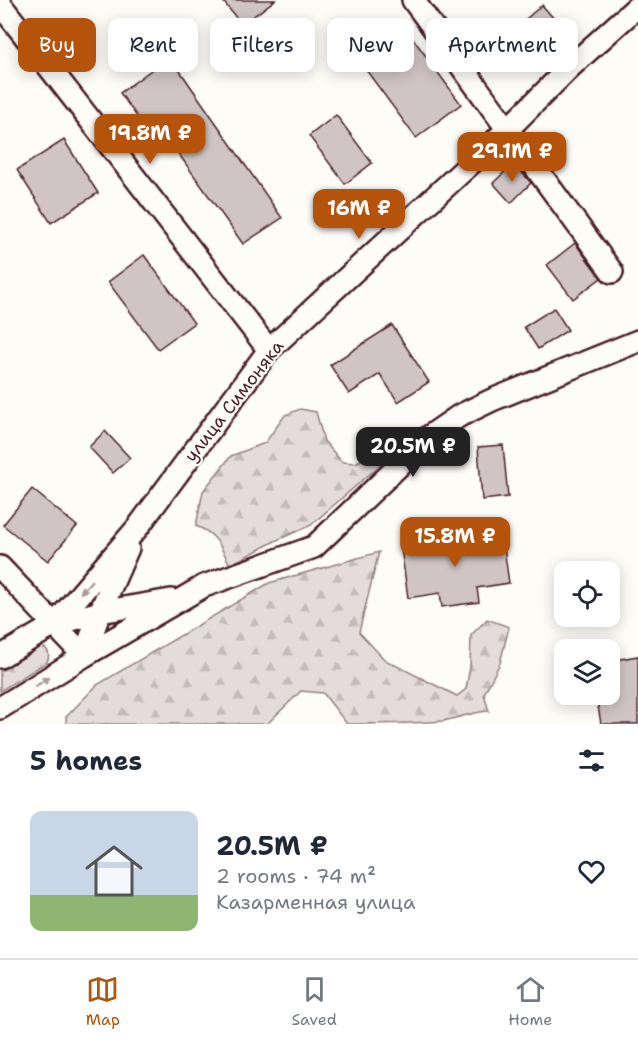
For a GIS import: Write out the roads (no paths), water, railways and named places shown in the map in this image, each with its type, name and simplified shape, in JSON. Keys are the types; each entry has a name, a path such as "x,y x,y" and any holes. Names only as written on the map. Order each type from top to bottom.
{"street":[{"path":"413,0 612,272"},
{"path":"0,4 269,350"},
{"name":"улица Симоняка","path":"0,657 54,625 138,527 269,350 638,6"},
{"path":"0,708 204,586 314,547 430,436 459,416 492,400 638,341"},
{"path":"84,656 100,612 138,527"},
{"path":"0,567 84,656"},
{"path":"54,625 100,612 184,597"}]}
